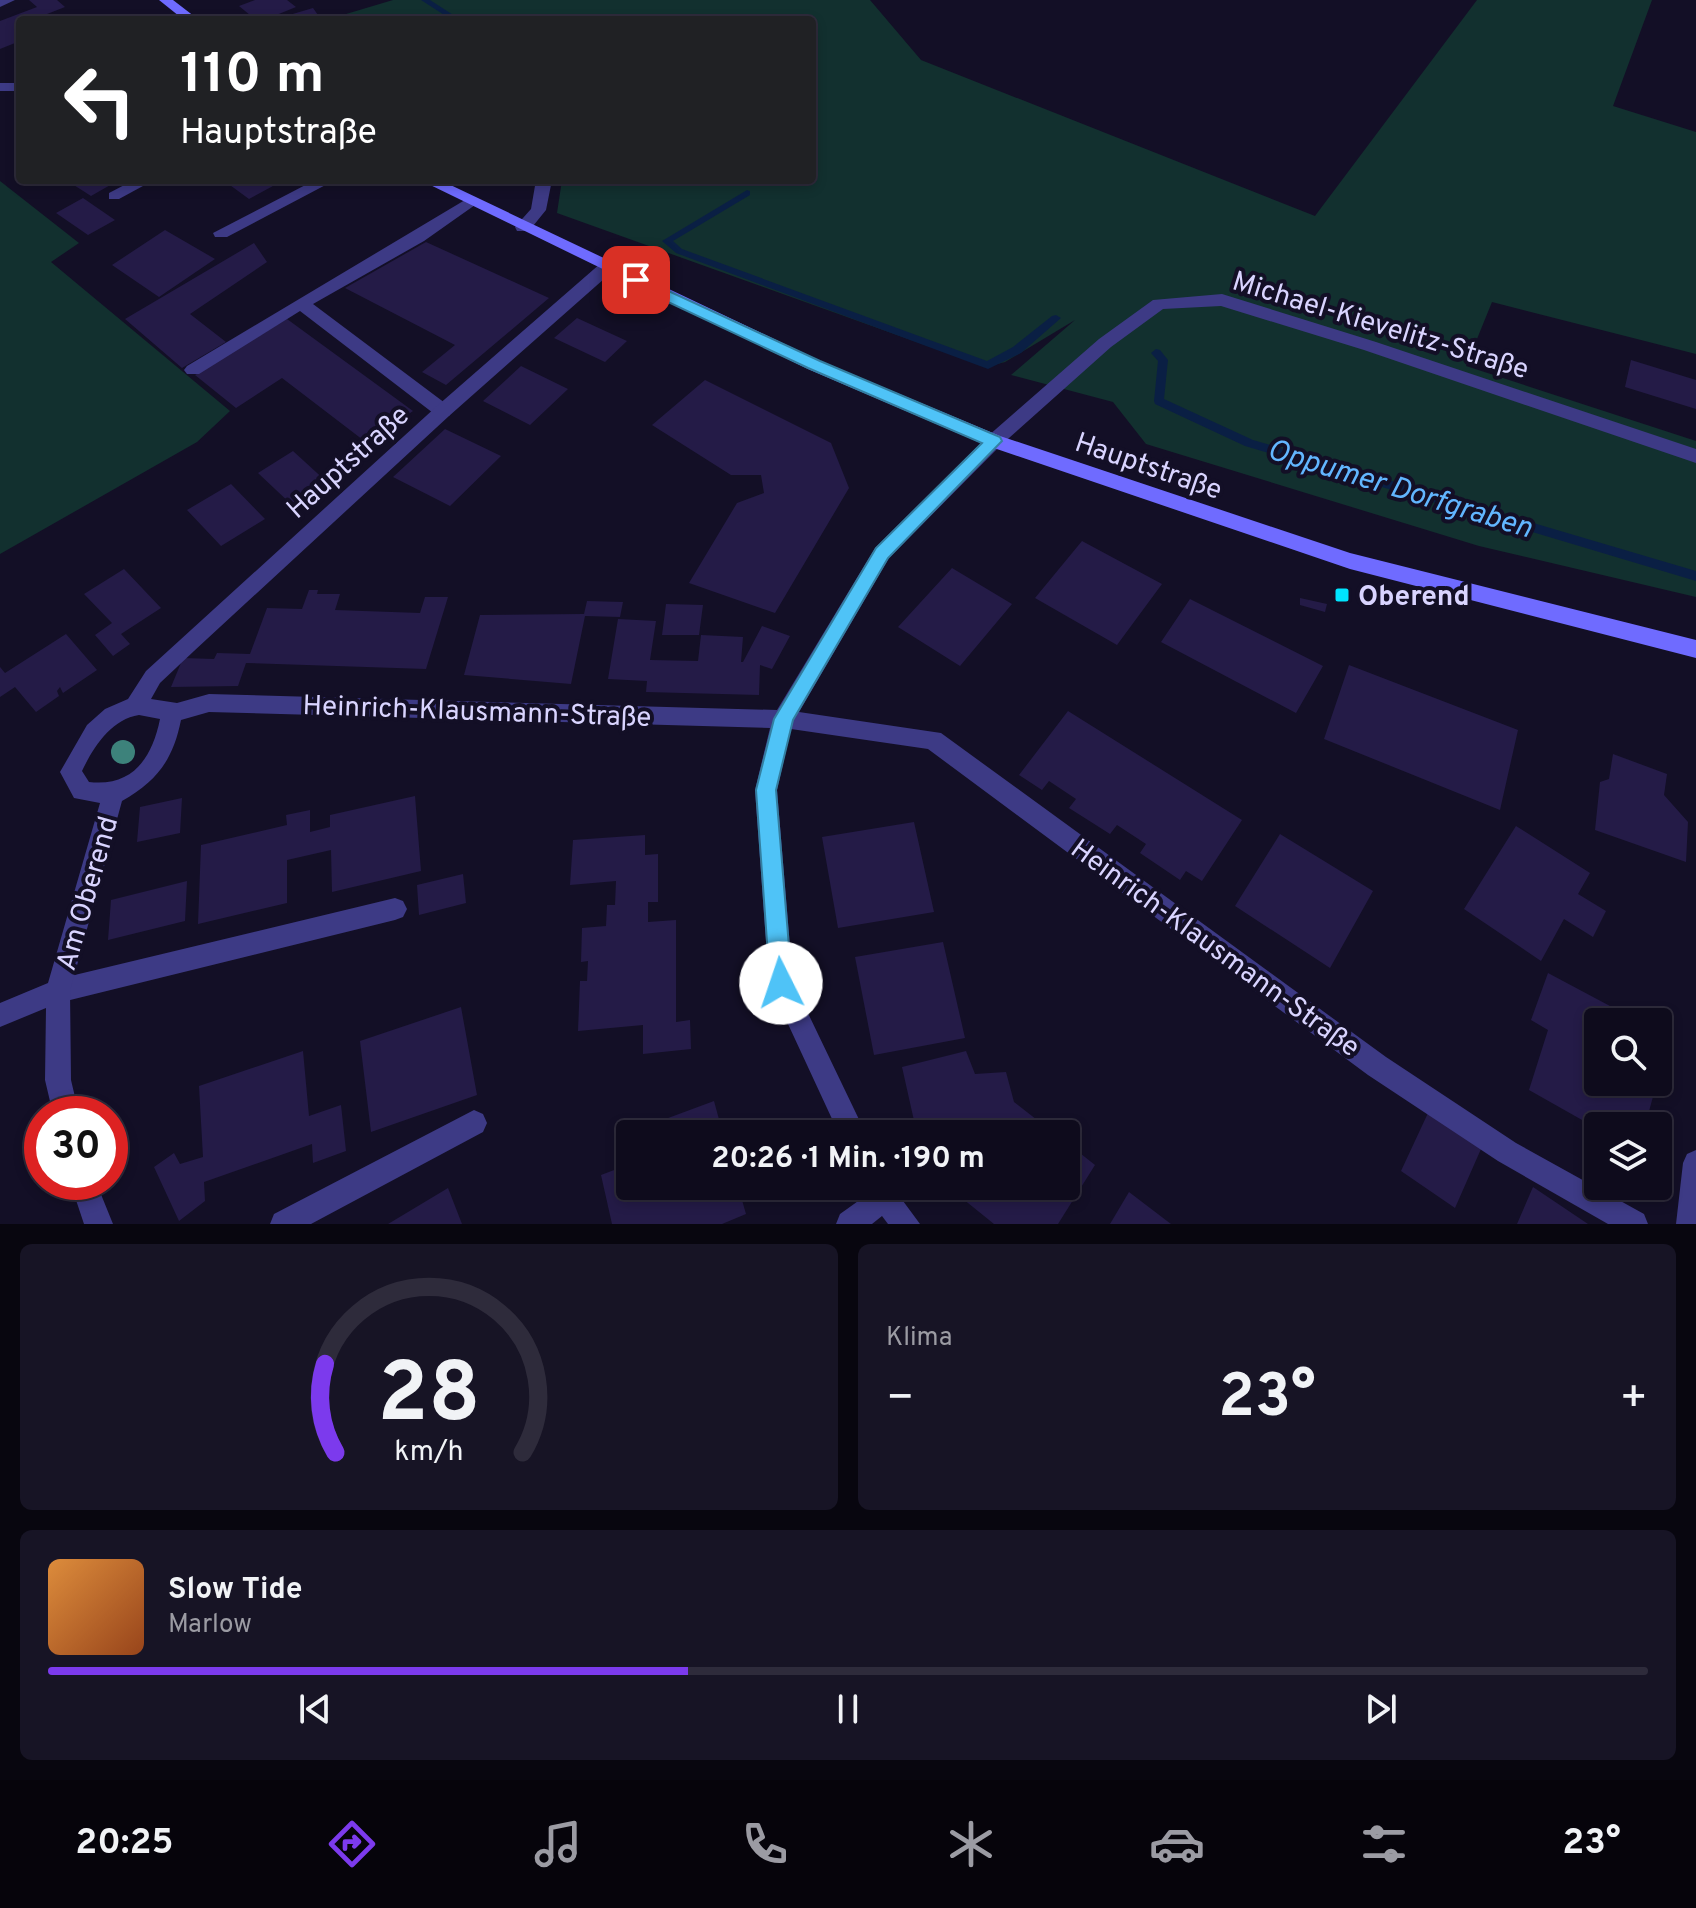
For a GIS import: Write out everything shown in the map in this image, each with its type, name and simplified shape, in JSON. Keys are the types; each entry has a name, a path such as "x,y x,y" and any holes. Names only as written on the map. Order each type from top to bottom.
{"main road":[{"path":"165,0 187,16"},
{"name":"Hauptstraße","path":"436,184 814,365 994,441 1350,561 1696,649"}],"street":[{"path":"0,3 9,0"},
{"path":"114,196 138,184"},
{"path":"221,233 319,184"},
{"path":"523,227 538,210 543,184"},
{"path":"193,370 301,303 418,237 470,202"},
{"name":"Hauptstraße","path":"135,706 164,667 443,411 607,267"},
{"name":"Michael-Kievelitz-Straße","path":"994,441 1105,343 1159,304 1222,300 1370,346 1696,456"},
{"path":"301,303 443,411"},
{"path":"846,1120 781,983 766,790 783,719 882,553 994,441"},
{"name":"Heinrich-Klausmann-Straße","path":"172,712 209,703 783,719 933,740 1377,1066 1507,1152 1634,1224"},
{"path":"135,706 172,712"},
{"name":"Am Oberend","path":"135,706 109,718 93,732 79,752 71,772 82,791 113,795 142,779 159,762 172,712"},
{"name":"Am Oberend","path":"62,1096 58,1080 58,991 113,795"},
{"path":"58,991 395,909"},
{"name":"Am Oberend","path":"0,1015 58,991"},
{"path":"284,1224 474,1123"},
{"path":"1690,1224 1696,1163"},
{"path":"88,1200 99,1224"},
{"path":"850,1224 873,1200"},
{"path":"887,1200 906,1224"}],"green space":[{"path":"393,0 870,0 921,60 1315,216 1477,0 1652,0 1613,106 1696,132 1696,354 1492,302 1466,366 1696,441 1696,597 1479,546 1146,444 1113,402 1011,375 1075,320 1005,362 986,367 557,213 561,184 816,184 816,16 339,16"},
{"path":"0,181 79,243 51,262 230,411 197,442 0,554"}],"building":[{"path":"29,0 57,0 65,7 42,16 16,16 16,43 0,49 0,21 37,7"},
{"path":"255,0 287,0 296,7 274,16 251,16 239,6"},
{"path":"313,8 318,15 315,16 286,16"},
{"path":"72,184 112,184 91,196"},
{"path":"228,184 277,184 249,199"},
{"path":"83,198 115,220 88,235 56,213"},
{"path":"165,230 215,259 159,297 112,265"},
{"path":"426,242 549,298 446,385 422,372 455,345 345,288"},
{"path":"254,243 267,262 190,314 226,342 182,368 125,319"},
{"path":"577,318 627,341 605,362 554,338"},
{"path":"287,319 413,411 367,443 282,378 236,408 195,375"},
{"path":"1631,360 1696,380 1696,409 1625,387"},
{"path":"521,366 568,389 530,425 483,401"},
{"path":"705,380 831,443 849,488 775,613 689,583 737,503 764,493 761,475 731,475 652,425"},
{"path":"445,429 501,456 450,506 393,477"},
{"path":"293,451 328,483 293,506 258,473"},
{"path":"231,484 265,519 221,546 187,510"},
{"path":"1082,541 1162,584 1117,645 1035,598"},
{"path":"952,568 1012,604 960,666 898,627"},
{"path":"124,569 161,608 121,634 130,644 113,656 95,635 112,623 84,594"},
{"path":"309,590 318,590 317,594 340,594 335,610 420,613 425,597 448,597 426,669 246,663 238,686 171,687 183,658 214,659 217,653 250,654 267,608 302,609"},
{"path":"1300,598 1327,604 1325,612 1300,605"},
{"path":"1190,599 1323,666 1296,713 1161,642"},
{"path":"587,601 623,602 620,617 585,616 571,684 464,675 480,615 584,614"},
{"path":"666,604 703,605 699,635 662,635"},
{"path":"618,619 656,621 650,660 698,661 701,635 743,637 743,662 762,626 790,636 772,669 760,665 759,695 646,692 647,681 608,679"},
{"path":"66,634 97,670 63,693 60,687 57,691 59,696 36,712 15,687 0,697 0,667 5,673"},
{"path":"1349,665 1518,730 1500,810 1324,739"},
{"path":"1068,711 1242,820 1202,881 1186,871 1180,880 1140,853 1146,844 1117,825 1110,834 1069,808 1076,799 1049,781 1042,790 1019,775"},
{"path":"1613,754 1667,774 1664,795 1688,822 1686,862 1595,830 1600,782 1609,779"},
{"path":"415,796 421,871 332,892 331,850 287,860 287,903 198,924 201,845 287,825 286,815 310,810 310,832 330,827 330,815"},
{"path":"182,798 180,833 137,842 140,807"},
{"path":"914,822 934,912 838,928 822,837"},
{"path":"1516,826 1590,873 1578,894 1606,911 1593,937 1564,919 1541,961 1464,909"},
{"path":"1280,834 1373,891 1330,968 1235,906"},
{"path":"645,835 645,855 658,854 658,902 648,902 648,922 676,920 676,1022 690,1020 691,1049 643,1054 643,1025 578,1031 580,981 587,981 588,961 581,962 582,928 606,926 607,905 615,905 616,881 570,885 573,840"},
{"path":"463,874 466,903 419,915 417,885"},
{"path":"187,881 185,921 108,940 111,900"},
{"path":"943,942 965,1038 874,1055 855,957"},
{"path":"1548,973 1614,1008 1584,1008 1584,1096 1653,1096 1649,1112 1584,1112 1584,1121 1529,1090 1548,1030 1531,1020"},
{"path":"461,1007 477,1095 371,1132 360,1041"},
{"path":"303,1051 309,1116 341,1105 346,1151 313,1163 312,1144 204,1182 205,1201 179,1221 154,1167 174,1153 180,1164 203,1157 199,1086"},
{"path":"966,1051 975,1074 1006,1072 1014,1102 1037,1120 914,1120 902,1067"},
{"path":"714,1101 719,1120 663,1120"},
{"path":"1428,1113 1481,1149 1455,1208 1401,1171"},
{"path":"1080,1153 1095,1165 1080,1189"},
{"path":"616,1169 616,1200 742,1200 746,1214 722,1224 612,1224 601,1175"},
{"path":"1533,1187 1588,1224 1517,1224"},
{"path":"448,1188 462,1224 388,1224"},
{"path":"1129,1192 1171,1224 1110,1224"},
{"path":"964,1200 1073,1200 1058,1224 994,1224"}],"waterway":[{"name":"Oppumer Dorfgraben","path":"425,0 451,16"},
{"name":"Oppumer Dorfgraben","path":"747,193 667,241 679,251 988,365 1017,350 1056,318"},
{"name":"Oppumer Dorfgraben","path":"1156,353 1163,360 1159,401 1249,443 1696,576"}],"place":[{"name":"Oberend","path":"1342,595"}],"route":[{"path":"636,280 814,365 994,441 882,553 783,719 766,790 781,983"}]}
